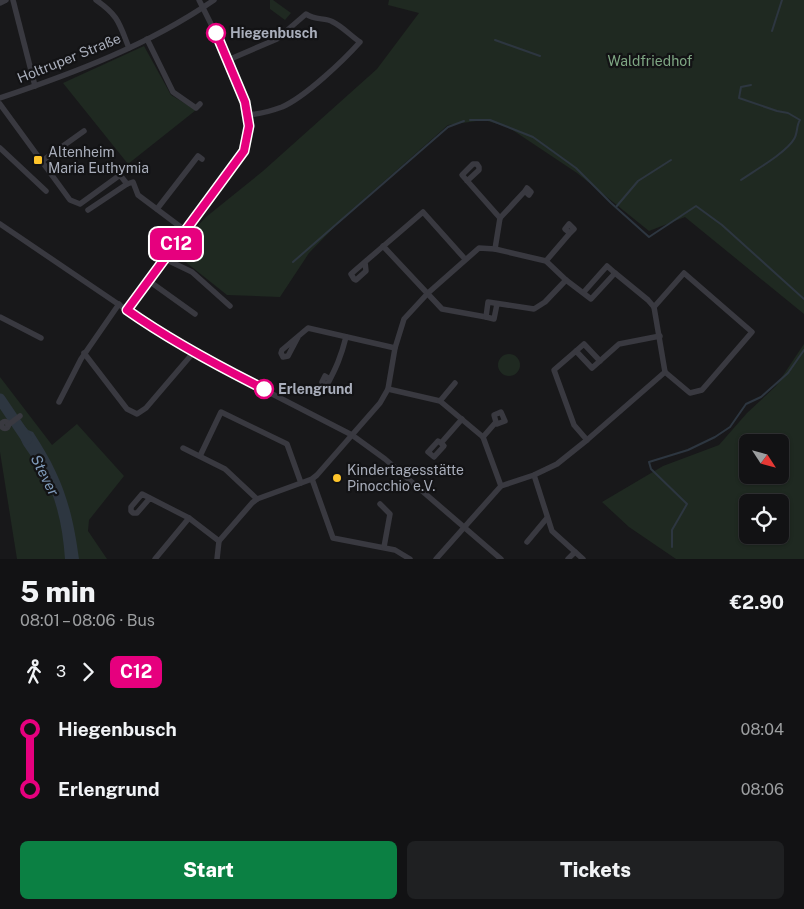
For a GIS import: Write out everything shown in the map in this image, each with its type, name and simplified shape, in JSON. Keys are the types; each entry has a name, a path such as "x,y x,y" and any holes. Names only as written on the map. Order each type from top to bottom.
{"street":[{"path":"0,3 6,0"},
{"path":"13,0 35,86"},
{"path":"96,0 111,10 116,17 129,48"},
{"path":"127,310 242,157 248,138 248,115 245,102 200,0"},
{"name":"Holtruper Straße","path":"0,98 93,64 129,48 214,0"},
{"path":"228,60 277,39 306,14 316,19 333,22 360,42 349,54 297,99 270,111 248,115"},
{"path":"146,39 173,92 196,108 200,104"},
{"path":"0,104 70,200 80,204 120,175 127,184"},
{"path":"42,161 84,131"},
{"path":"0,148 46,192"},
{"path":"157,209 198,156 202,159"},
{"path":"467,181 500,218"},
{"path":"88,210 133,182 138,195 186,231"},
{"path":"495,249 500,218 524,191"},
{"path":"365,262 423,212 465,259"},
{"path":"0,224 193,353 352,435 385,459 501,559"},
{"path":"546,261 570,233"},
{"path":"383,246 442,309 486,317 488,302 534,309 545,302 566,280"},
{"path":"217,559 219,541 252,503 257,499 312,479 380,403 388,389 395,348 404,319 428,293 479,248 495,249 546,261 566,280 591,299 615,273"},
{"path":"165,259 192,272 230,306"},
{"path":"583,292 607,266 648,300 654,307 665,372 690,393 702,390 752,332 684,273 654,307"},
{"path":"148,281 195,314"},
{"path":"60,402 84,353 119,304"},
{"path":"0,317 41,338"},
{"path":"298,337 308,328 395,348"},
{"path":"576,351 592,368 619,344 660,336"},
{"path":"330,379 341,359 346,337"},
{"path":"587,440 574,425 554,370 584,344 600,361"},
{"path":"84,353 127,409 137,414 146,408 193,353"},
{"path":"436,559 501,486 534,475 557,464 665,372"},
{"path":"440,401 455,382"},
{"path":"388,389 440,401 483,437 501,486"},
{"path":"200,456 221,412 287,444 301,483"},
{"path":"1,426 4,422 9,424 20,416"},
{"path":"441,444 462,419"},
{"path":"483,437 496,422"},
{"path":"183,448 225,469 257,499"},
{"path":"534,475 552,532 583,559"},
{"path":"312,479 333,538 399,551 410,559"},
{"path":"150,498 190,518 219,541"},
{"path":"380,504 390,514 384,548"},
{"path":"155,559 190,518"},
{"path":"527,542 547,518"},
{"path":"568,559 575,552"}],"green space":[{"path":"270,0 273,0 291,13 285,20 270,9"},
{"name":"Waldfriedhof","path":"389,0 804,0 804,314 685,217 649,231 577,173 508,127 484,120 448,125 348,213 309,253 280,297 227,295 173,252 206,217 263,171 377,69 419,13 388,5"},
{"path":"144,46 171,95 196,110 128,164 63,83"},
{"path":"804,344 804,559 676,559 629,527 602,502 663,466 719,445 747,413 776,386"},
{"path":"509,354 517,357 520,365 517,373 509,376 501,373 498,365 501,357"},
{"path":"0,377 52,445 77,424 124,476 89,520 88,531 107,559 17,559 0,452"}],"water":[{"path":"22,423 28,430 33,432 43,448 64,492 73,523 79,559 65,559 61,525 52,492 42,472 24,446 16,428"}],"waterway":[{"path":"772,31 782,0"},
{"path":"495,40 540,56"},
{"path":"741,180 785,150 795,137 800,120 788,113 739,98 741,87 751,85"},
{"path":"470,120 490,120 533,137 576,168 649,237 696,206 722,225 804,299"},
{"path":"293,262 448,127 464,121"},
{"path":"616,207 638,181 671,160"},
{"path":"672,547 672,530 687,504 651,469 649,462 688,450 715,437 730,427 746,404 761,397 788,373 804,350"},
{"name":"Stever","path":"0,399 27,439"}],"bus line":[{"name":"C12","path":"216,33 245,102 249,126 244,151 242,157 127,310 193,353 264,389"}],"place":[{"name":"Hiegenbusch","path":"216,33"},
{"name":"Altenheim Maria Euthymia","path":"38,160"},
{"name":"Erlengrund","path":"264,389"},
{"name":"Kindertagesstätte Pinocchio e.V.","path":"337,478"}]}
